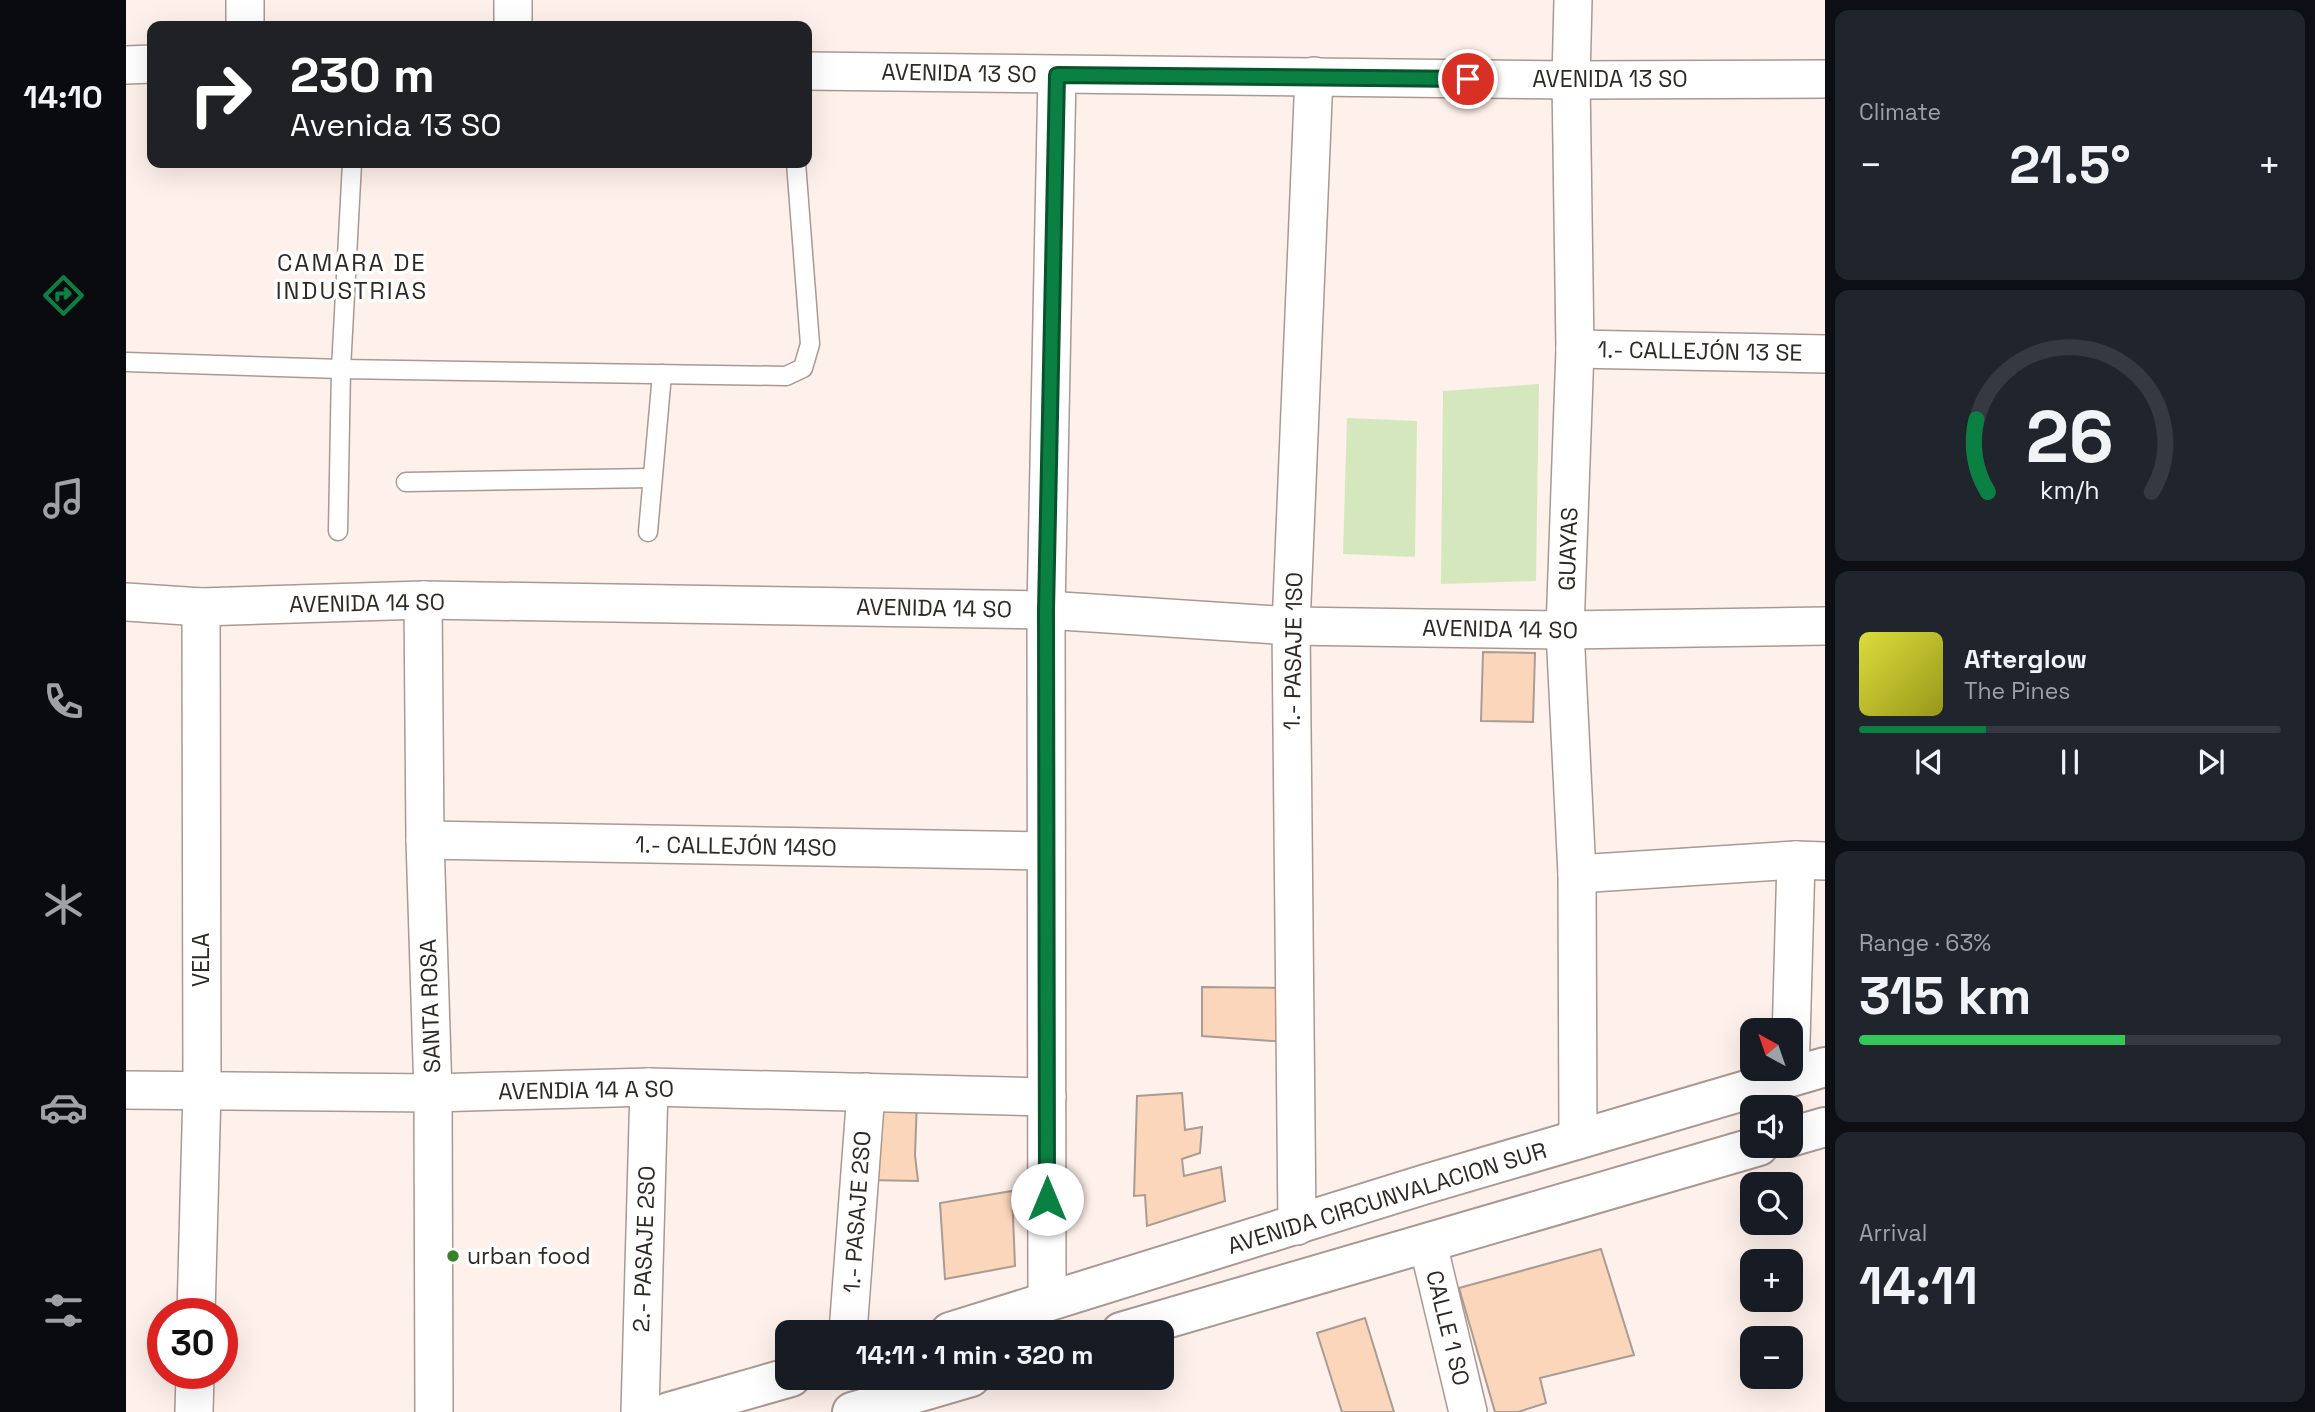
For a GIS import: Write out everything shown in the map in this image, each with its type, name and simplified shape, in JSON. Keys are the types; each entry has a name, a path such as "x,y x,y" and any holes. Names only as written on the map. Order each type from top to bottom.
{"main road":[{"name":"AVENIDA CIRCUNVALACION SUR","path":"988,1320 1426,1184 1808,1072"},
{"path":"1803,1133 1825,1127"},
{"path":"1163,1320 1740,1152"},
{"path":"669,1412 775,1382"},
{"path":"852,1412 930,1393"}],"street":[{"path":"245,0 245,21"},
{"path":"513,0 513,21"},
{"name":"GUAYAS","path":"1573,0 1575,349 1565,630 1577,874 1578,1140"},
{"path":"126,65 147,64"},
{"name":"AVENIDA 13 SO","path":"812,71 1572,80 1825,79"},
{"path":"1047,1301 1046,610 1057,75"},
{"name":"1.- PASAJE 1SO","path":"1297,1226 1292,626 1314,76"},
{"name":"1.- CALLEJÓN 13 SE","path":"1575,349 1825,354"},
{"name":"AVENIDA 14 SO","path":"126,602 201,607 423,600 1046,610 1292,626 1565,630 1825,626"},
{"name":"SANTA ROSA","path":"423,600 425,840 433,1093 434,1412"},
{"name":"VELA","path":"196,1298 202,1091 201,607"},
{"name":"1.- CALLEJÓN 14SO","path":"425,840 1046,852"},
{"path":"1577,874 1810,861 1808,1072"},
{"name":"AVENDIA 14 A SO","path":"126,1090 433,1093 649,1087 1047,1097"},
{"name":"2.- PASAJE 2SO","path":"640,1412 649,1087"},
{"name":"1.- PASAJE 2SO","path":"849,1320 866,1092"},
{"name":"CALLE 1 SO","path":"1428,1244 1468,1412"},
{"path":"194,1412 195,1389"}],"lane":[{"path":"338,531 341,369 352,168"},
{"path":"126,362 341,369 786,376 803,368 810,344 796,168"},
{"path":"648,532 662,374"},
{"path":"406,482 652,478"}],"green space":[{"path":"1539,384 1536,581 1441,584 1443,391"},
{"path":"1347,418 1417,421 1415,557 1343,554"}],"building":[{"path":"1483,652 1535,653 1533,722 1481,721"},
{"path":"1202,987 1285,988 1286,1042 1202,1036"},
{"path":"1182,1093 1185,1130 1202,1127 1200,1153 1182,1159 1184,1176 1221,1167 1225,1201 1147,1226 1145,1195 1134,1196 1137,1096"},
{"path":"872,1099 917,1099 915,1155 918,1181 869,1180"},
{"path":"1012,1191 1015,1266 945,1279 940,1203"},
{"path":"1601,1249 1634,1355 1540,1378 1546,1403 1518,1412 1495,1412 1459,1288"},
{"path":"1365,1318 1394,1412 1342,1412 1317,1333"}],"place":[{"name":"urban food","path":"453,1256"}],"district":[{"name":"CAMARA DE INDUSTRIAS","path":"352,277"}],"route":[{"path":"1047,1199 1046,610 1057,75 1468,79"}]}
